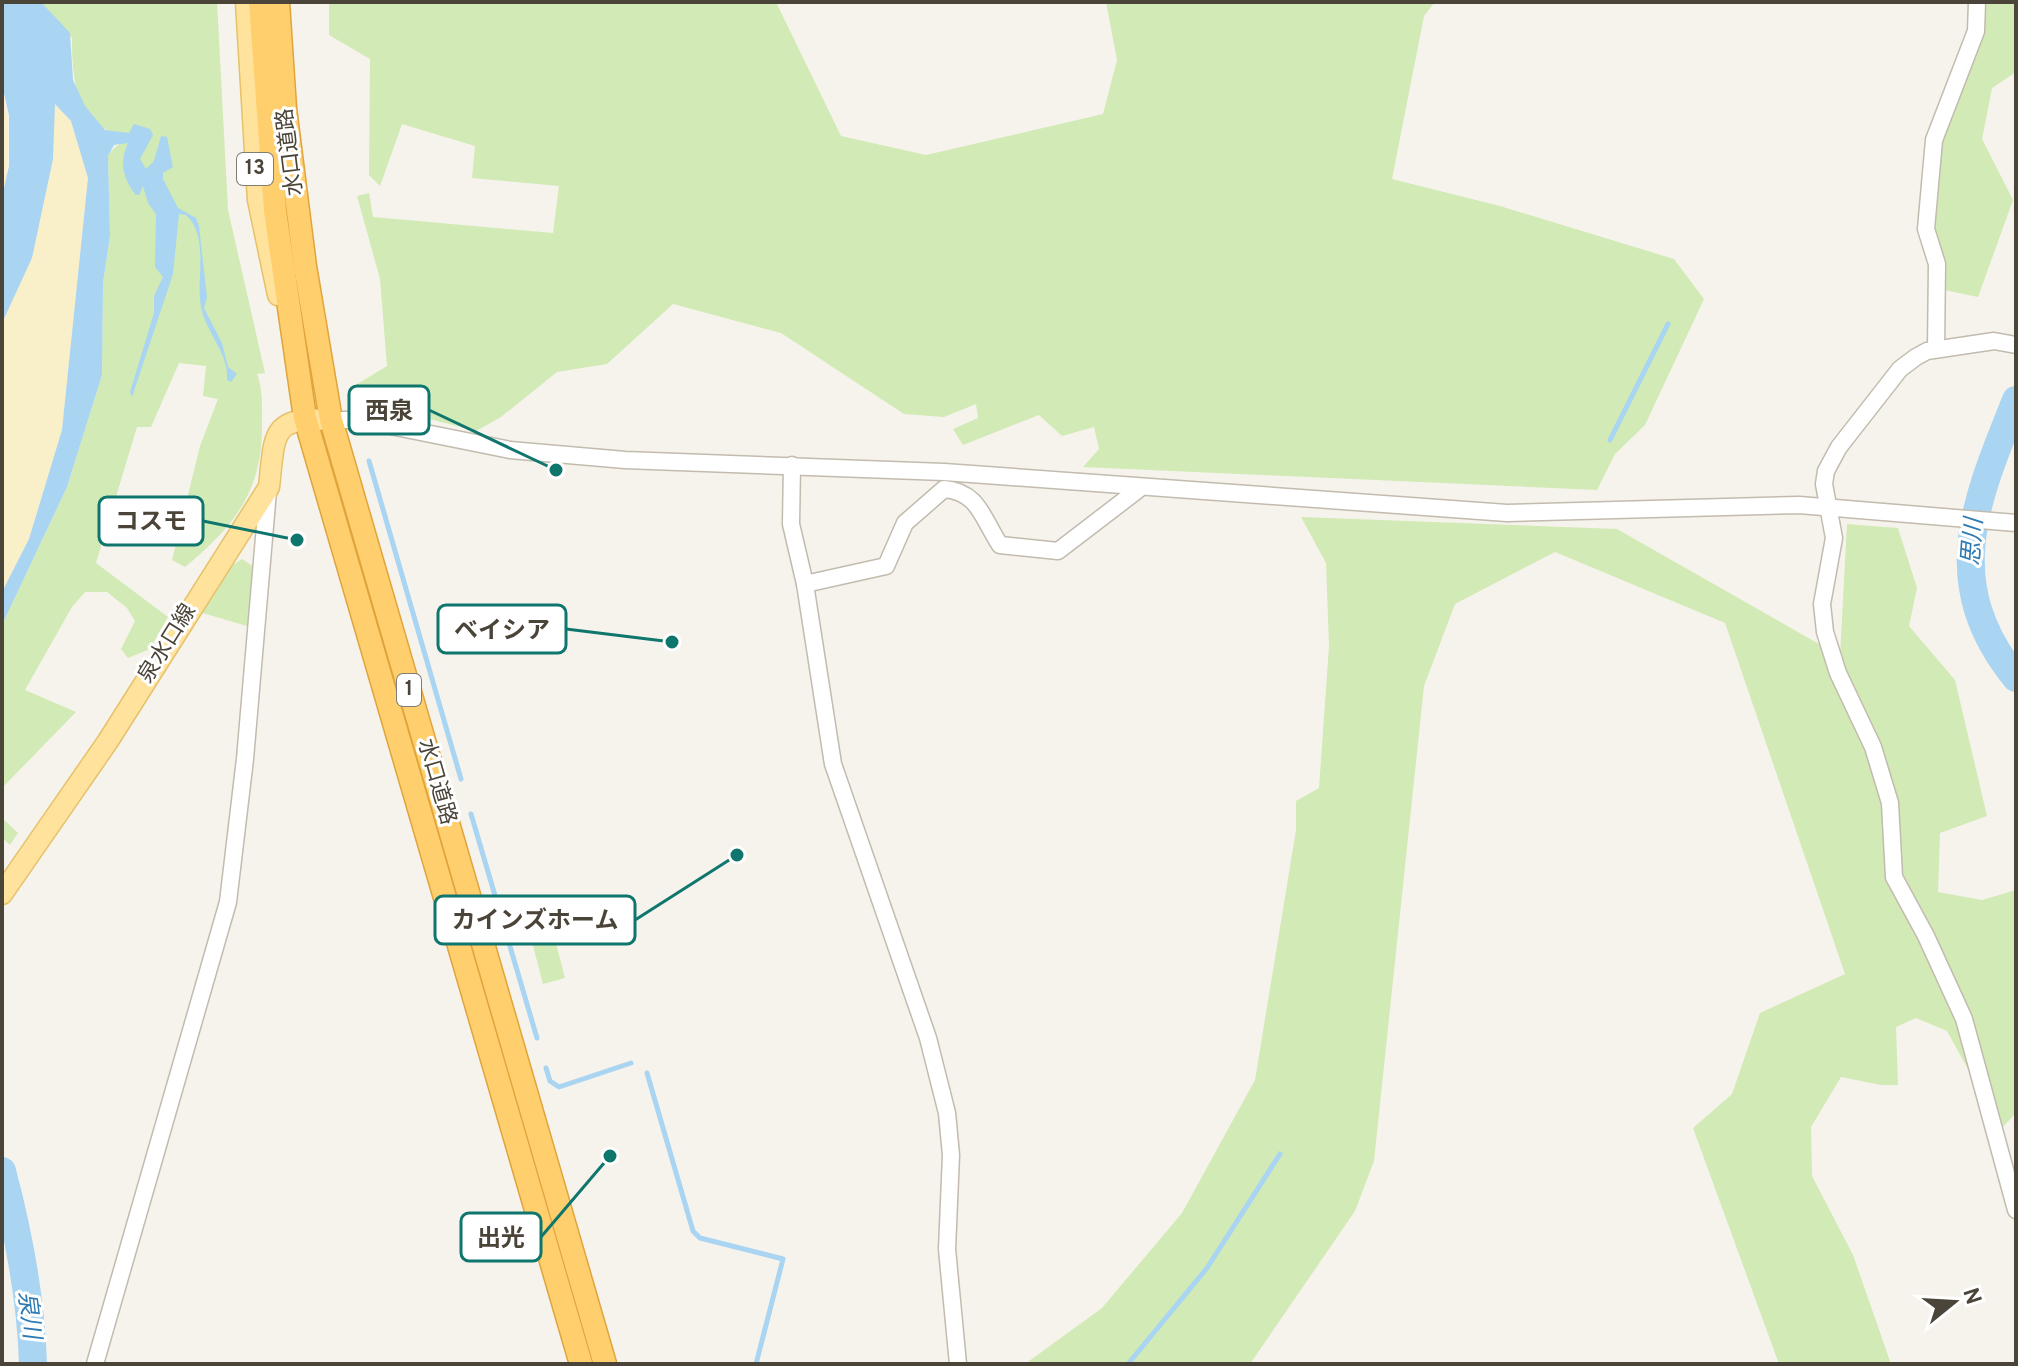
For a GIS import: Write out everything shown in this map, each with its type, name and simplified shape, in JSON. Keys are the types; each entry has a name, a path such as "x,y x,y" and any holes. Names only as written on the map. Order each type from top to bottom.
{"highway":[{"name":"水口道路","path":"260,2 274,195 290,302 290,333 305,418 581,1364"},
{"name":"水口道路","path":"278,2 285,108 305,266 331,420 605,1364"}],"main road":[{"name":"13","path":"246,2 258,200 280,305 290,333"},
{"path":"305,418 331,420"},
{"name":"泉水口線","path":"2,894 108,741 269,487 275,439 285,424 305,418"}],"street":[{"path":"1936,349 1937,264 1926,229 1934,140 1976,31 1977,2"},
{"path":"2014,344 1994,341 1927,351 1900,369 1839,447 1826,471 1824,484 1834,538 1822,604 1825,632 1838,673 1873,747 1890,803 1894,877 1926,936 1964,1019 2016,1210"},
{"path":"331,420 361,420 560,456 671,463 792,465 944,480 1139,489 1507,513 1723,505 1830,506 2010,523"},
{"path":"792,465 791,524 805,584 833,764 928,1038 947,1113 951,1155 947,1249 958,1364"},
{"path":"944,480 974,499 1000,545 1058,551 1139,489"},
{"path":"805,584 886,566 905,523 944,480"},
{"path":"95,1364 220,938 233,872 269,487"}],"green space":[{"path":"41,2 217,2 228,210 265,373 257,374 262,398 261,447 251,487 232,521 185,567 172,560 200,446 218,399 203,396 206,366 179,363 151,427 137,427 96,563 168,617 150,649 128,658 121,649 135,621 127,608 107,592 85,592 72,607 25,690 76,712 2,788 2,625 67,487 102,375 103,283 110,236 108,156 129,134 107,130 86,113 76,89 72,38"},
{"path":"329,2 776,2 841,136 926,155 1103,114 1117,60 1106,2 1435,2 1424,16 1392,179 1500,206 1674,259 1704,299 1645,425 1615,454 1597,490 1083,467 1099,449 1094,427 1062,436 1039,415 963,445 953,429 978,418 976,404 944,417 904,414 781,333 673,304 607,364 557,372 501,417 476,431 367,403 349,389 387,366 380,279 357,196 369,193 373,217 553,233 559,186 472,178 475,146 402,124 380,186 369,175 370,59 329,35"},
{"path":"1981,2 2016,2 2016,72 1992,88 1982,139 2013,200 1978,297 1944,290 1935,225 1942,135"},
{"path":"1301,517 1617,529 1840,656 1847,524 1898,528 1917,588 1909,626 1955,680 1987,816 1940,833 1938,892 1982,900 2016,890 2016,1113 2001,1129 1947,1031 1916,1018 1896,1027 1898,1085 1841,1077 1811,1127 1812,1176 1853,1255 1891,1364 1779,1364 1693,1128 1732,1094 1760,1013 1845,974 1725,623 1555,552 1455,604 1424,686 1374,1161 1355,1211 1250,1364 1025,1364 1102,1308 1182,1213 1255,1080 1296,830 1296,801 1319,788 1329,646 1326,563"},
{"path":"242,559 257,569 247,626 199,612 222,572"},
{"path":"2,818 18,833 10,845 2,838"},
{"path":"553,932 565,978 543,984 531,938"}],"sand":[{"path":"2,85 8,141 2,197"},
{"path":"54,103 71,121 88,178 62,430 29,539 2,592 2,323 32,258 53,159"}],"water":[{"path":"2,2 41,2 70,33 73,80 85,106 105,130 129,133 134,124 150,129 153,135 140,159 146,169 154,161 161,136 167,137 173,167 163,173 163,179 178,208 196,218 207,297 204,308 222,343 228,367 237,374 231,382 227,380 222,353 205,320 200,299 198,236 186,215 179,214 173,274 132,397 130,392 154,313 154,296 163,277 155,267 156,214 148,203 143,186 136,195 125,177 123,164 128,143 114,145 108,156 110,236 103,283 102,375 67,487 2,625 2,592 29,539 62,430 88,178 71,121 55,104 53,159 32,258 2,323 2,197 9,166 9,115 2,85"}],"waterway":[{"path":"1610,440 1668,324"},
{"name":"思川","path":"2016,400 1978,508 1972,542 1971,575 1978,609 1992,643 2016,678"},
{"path":"369,461 461,779"},
{"path":"471,814 537,1038"},
{"path":"546,1068 550,1081 559,1087 631,1063"},
{"path":"647,1073 693,1231 700,1238 783,1259 756,1364"},
{"path":"1128,1364 1207,1268 1280,1154"},
{"name":"泉川","path":"2,1171 23,1267 33,1364"}],"place":[{"name":"西泉","path":"556,470"},
{"name":"コスモ","path":"297,540"},
{"name":"ベイシア","path":"672,642"},
{"name":"カインズホーム","path":"737,855"},
{"name":"出光","path":"610,1156"}]}
